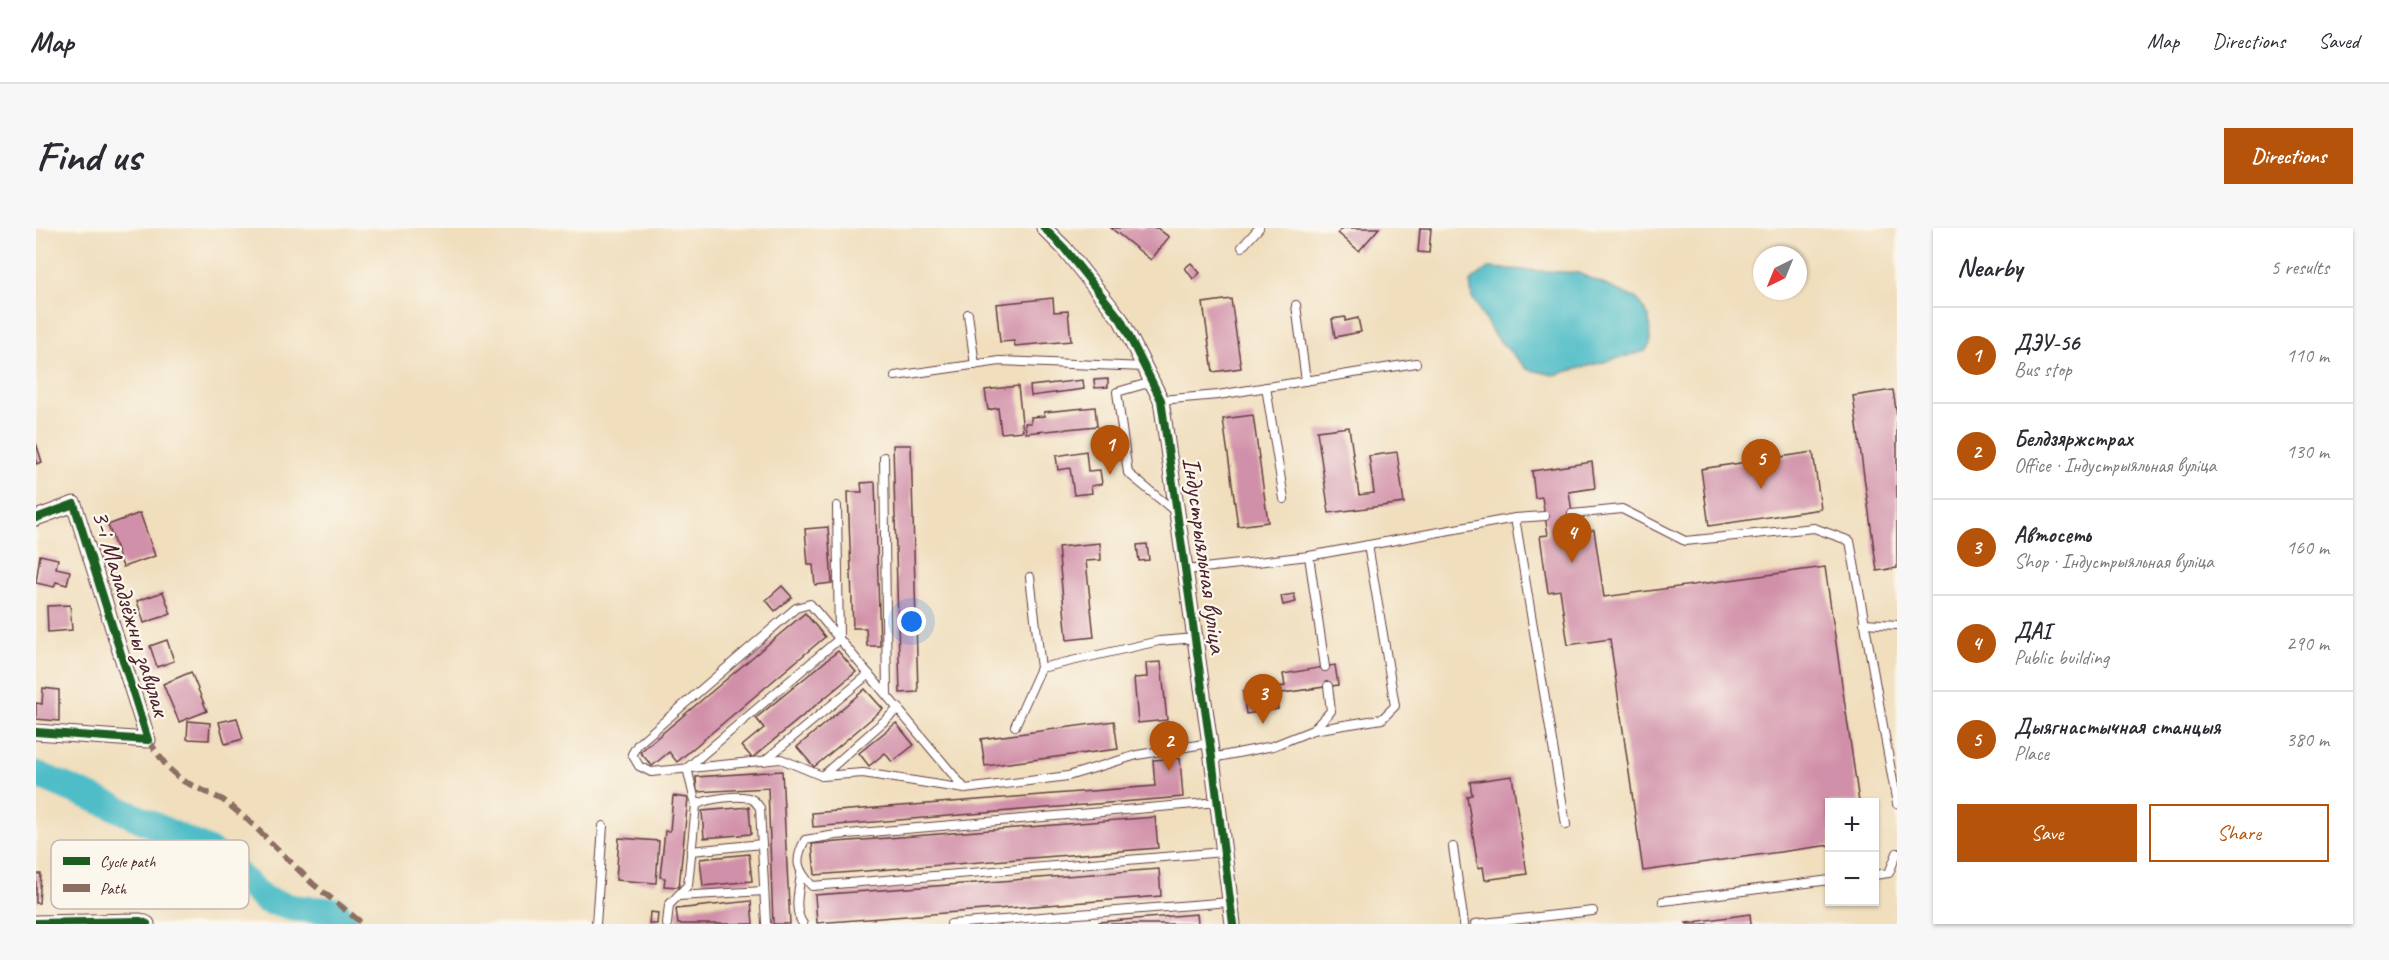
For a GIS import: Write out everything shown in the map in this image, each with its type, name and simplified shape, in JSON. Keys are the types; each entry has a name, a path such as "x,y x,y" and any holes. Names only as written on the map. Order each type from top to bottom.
{"street":[{"name":"Індустрыяльная вуліца","path":"1047,229 1121,320 1161,400 1196,638 1233,924"},
{"name":"3-і Маладзёжны завулак","path":"36,518 74,504 148,740 36,732"},
{"path":"36,923 140,921 147,924"}],"lane":[{"path":"1242,248 1259,228"},
{"path":"1296,305 1306,381"},
{"path":"968,314 975,364"},
{"path":"895,376 1000,361 1144,367"},
{"path":"1161,400 1218,395 1416,363"},
{"path":"1152,382 1117,392 1128,473 1178,514"},
{"path":"1266,387 1284,499"},
{"path":"884,456 887,695"},
{"path":"837,506 839,639"},
{"path":"1572,514 1622,509 1685,541 1814,528 1850,541 1897,804"},
{"path":"1186,570 1309,556 1515,519 1545,516"},
{"path":"1515,519 1566,825"},
{"path":"965,789 810,604 795,608 638,744 632,754 639,766 651,772 781,759 822,776 863,773 965,789 1068,776 1137,755 1273,746 1313,730 1382,719 1395,706 1368,545"},
{"path":"1309,556 1325,667"},
{"path":"1015,726 1041,668 1030,577"},
{"path":"1864,623 1897,625"},
{"path":"1041,668 1159,641 1196,638"},
{"path":"687,768 839,639"},
{"path":"763,761 869,674"},
{"path":"1313,730 1331,711 1328,686"},
{"path":"822,776 898,708"},
{"path":"667,924 669,905 688,885 696,805 687,768"},
{"path":"696,805 705,800 741,797 753,799 760,808 766,924"},
{"path":"803,924 797,903 801,874 798,854 805,840 836,835 1218,802"},
{"path":"597,924 603,825"},
{"path":"691,850 762,844"},
{"path":"1453,847 1464,924"},
{"path":"801,874 812,886 1224,852"},
{"path":"1879,874 1889,873 1897,854"},
{"path":"1663,901 1825,881"},
{"path":"678,896 764,891"},
{"path":"951,924 1231,902"},
{"path":"1475,924 1593,910"}],"water":[{"path":"1488,268 1578,273 1637,299 1649,317 1650,344 1645,351 1554,375 1527,369 1494,335 1472,297 1470,282"}],"building":[{"path":"1111,228 1157,228 1169,237 1151,260"},
{"path":"1343,228 1379,228 1359,251 1338,233"},
{"path":"1420,228 1431,228 1429,253 1418,252"},
{"path":"1191,263 1200,273 1193,279 1185,268"},
{"path":"1053,298 1054,312 1068,311 1071,341 1015,346 1014,341 1000,342 996,304"},
{"path":"1231,299 1241,368 1213,372 1203,303"},
{"path":"1345,317 1345,321 1358,318 1361,332 1335,337 1332,319"},
{"path":"1108,379 1108,387 1095,388 1094,380"},
{"path":"1083,380 1084,389 1031,396 1030,386"},
{"path":"1018,386 1023,431 1001,433 998,408 988,410 985,390"},
{"path":"1893,390 1897,416 1897,568 1877,571 1853,396"},
{"path":"1095,407 1097,426 1026,433 1025,423 1031,423 1031,417 1045,416 1044,412"},
{"path":"1253,415 1268,522 1238,526 1223,419"},
{"path":"1349,427 1359,495 1374,493 1369,456 1397,452 1404,503 1329,513 1317,431"},
{"path":"36,443 42,462 36,464"},
{"path":"893,445 911,445 918,692 900,693"},
{"path":"1086,451 1088,471 1100,470 1102,484 1091,486 1092,493 1074,495 1070,468 1058,470 1056,456"},
{"path":"1813,452 1821,509 1709,526 1701,469"},
{"path":"1592,462 1595,488 1569,492 1575,533 1594,530 1604,597 1825,567 1858,798 1825,798 1825,846 1643,871 1610,639 1568,645 1560,590 1548,592 1540,536 1548,535 1542,497 1535,498 1532,471"},
{"path":"875,482 880,646 867,646 866,628 853,628 848,492 862,492 861,483"},
{"path":"140,513 155,556 123,567 108,525"},
{"path":"828,527 832,583 815,585 813,565 808,565 805,529"},
{"path":"1100,543 1101,560 1086,561 1094,637 1067,640 1058,547"},
{"path":"1147,544 1149,560 1139,561 1137,545"},
{"path":"40,555 58,559 56,568 70,571 67,585 56,582 54,587 36,583"},
{"path":"782,586 792,597 775,611 766,600"},
{"path":"163,592 171,614 144,623 137,601"},
{"path":"1294,594 1296,602 1283,605 1281,596"},
{"path":"70,605 72,630 48,632 47,606"},
{"path":"805,613 825,637 677,762 669,752 652,766 640,752"},
{"path":"167,640 174,661 157,667 150,646"},
{"path":"838,651 856,672 752,758 742,746 764,728 756,718"},
{"path":"1161,662 1167,720 1138,723 1134,678 1147,677 1146,663"},
{"path":"1335,665 1338,685 1276,694 1278,709 1246,714 1243,692 1285,686 1283,674"},
{"path":"191,672 207,711 179,722 163,684"},
{"path":"43,688 59,690 59,721 36,719 36,703 42,704"},
{"path":"865,689 883,709 814,767 797,747"},
{"path":"237,718 243,739 225,744 219,722"},
{"path":"188,721 210,723 209,740 187,739"},
{"path":"1114,721 1118,749 985,766 981,739"},
{"path":"896,723 914,745 892,762 885,753 869,766 859,753"},
{"path":"1180,758 1183,797 813,827 812,813 1155,786 1153,760"},
{"path":"782,771 790,924 773,924 768,788 697,792 696,777"},
{"path":"1512,776 1527,874 1485,880 1483,867 1478,868 1467,796 1472,795 1470,782"},
{"path":"673,796 688,798 679,887 664,886 665,878 660,877 665,831 670,831"},
{"path":"749,807 751,834 704,838 702,811"},
{"path":"1155,817 1158,848 815,875 812,844"},
{"path":"619,838 659,841 656,883 616,880"},
{"path":"749,854 752,881 703,886 700,859"},
{"path":"1159,869 1161,896 817,923 815,895"},
{"path":"36,874 41,874 39,903 36,903"},
{"path":"751,901 753,924 678,924 676,909"},
{"path":"650,912 658,913 657,924 649,924"},
{"path":"1197,914 1198,924 1099,924 1099,922"},
{"path":"1750,914 1751,924 1686,923"}],"waterway":[{"path":"36,774 186,840"},
{"path":"249,886 265,900 294,908 336,911 346,924"}],"marked path":[{"path":"148,740 168,768 183,781 223,800 248,820 313,884 363,924"}],"cycle path":[{"path":"1044,228 1064,248 1121,320 1161,400 1233,924"},
{"path":"36,518 74,504 148,740 36,732"},
{"path":"36,923 140,921 147,924"}],"place":[{"name":"ДЭУ-56","path":"1110,475"},
{"name":"Дыягнастычная станцыя","path":"1761,489"},
{"name":"ДАІ","path":"1572,563"},
{"name":"Автосеть","path":"1263,724"},
{"name":"Белдзяржстрах","path":"1169,771"}]}
